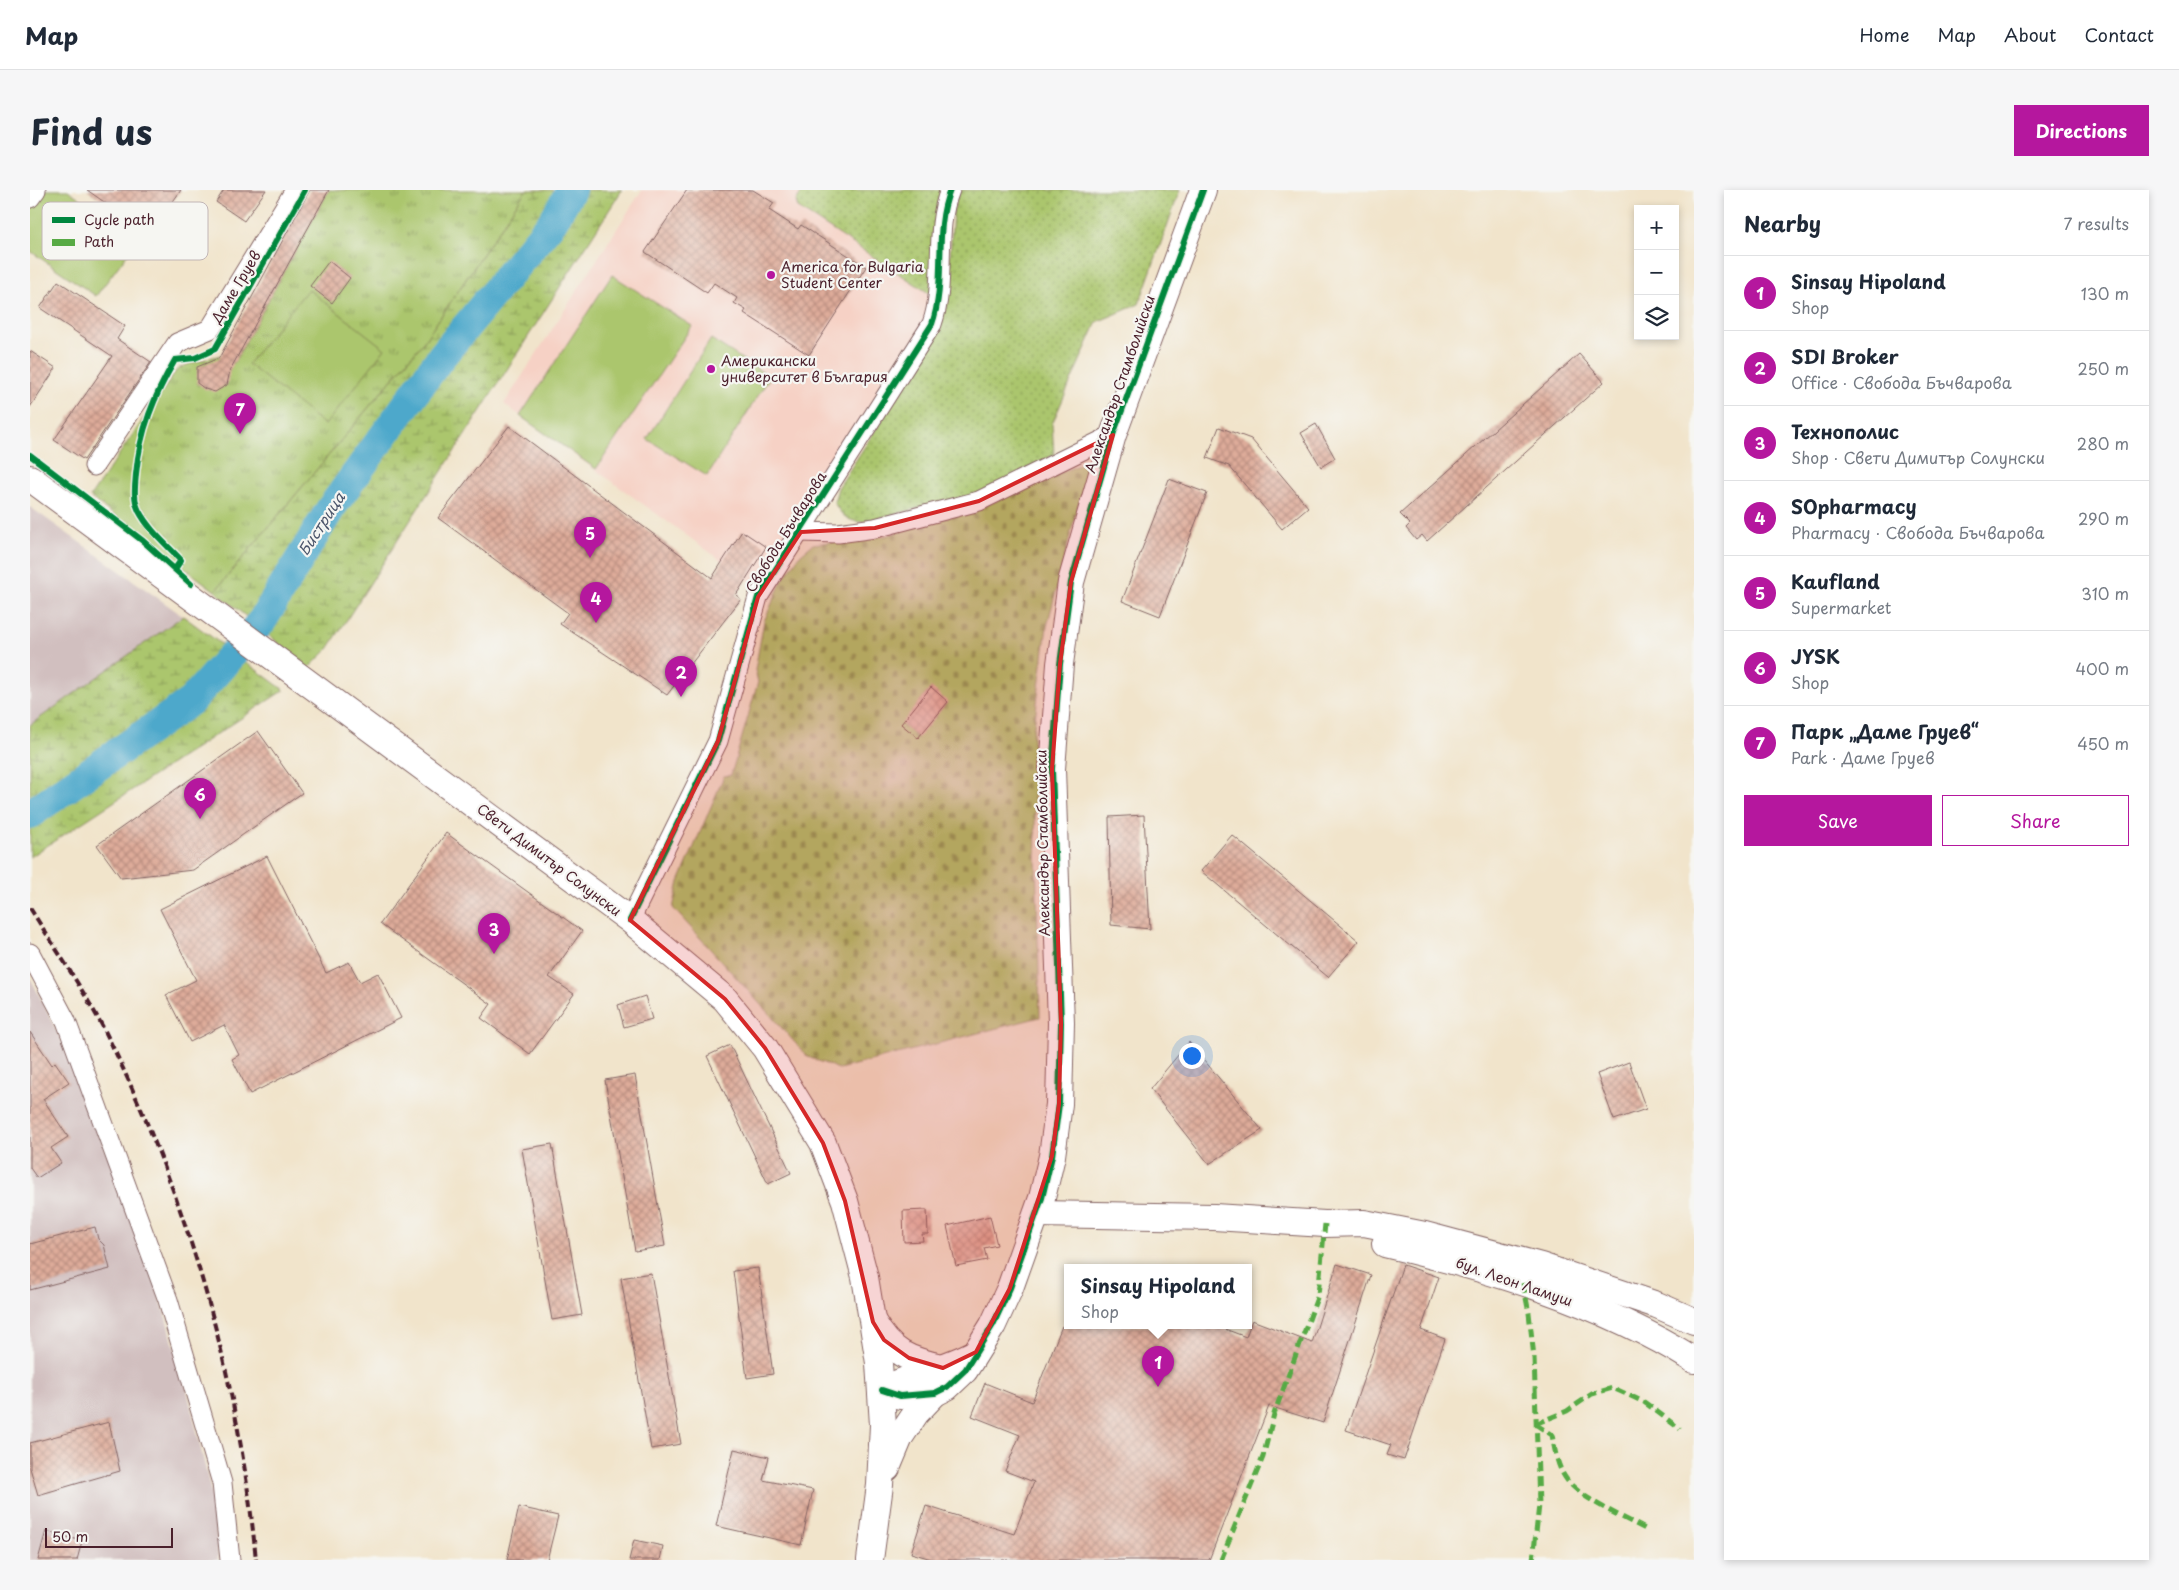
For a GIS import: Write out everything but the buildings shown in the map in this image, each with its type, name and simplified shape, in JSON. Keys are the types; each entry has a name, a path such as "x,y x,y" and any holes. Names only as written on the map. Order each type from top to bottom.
{"street":[{"path":"30,198 36,190"},
{"name":"Даме Груев","path":"94,466 177,343 210,329 295,190"},
{"name":"Свобода Бъчварова","path":"630,920 718,741 758,597 932,324 938,307 944,213 950,190"},
{"name":"Александър Стамболийски","path":"880,1485 900,1437 916,1413 935,1393 957,1378 993,1325 1010,1288 1037,1214 1052,1156 1059,1104 1061,1023 1052,769 1060,664 1071,582 1113,435 1203,190"},
{"path":"801,532 838,533 875,528 979,501 1113,435"},
{"name":"Свети Димитър Солунски","path":"30,478 298,678 396,746 630,920 725,1000 765,1048 823,1143 844,1201 865,1277 882,1390 883,1425 880,1485 870,1560"},
{"path":"30,953 66,1021 168,1300 222,1483 230,1560"},
{"name":"бул. Леон Ламуш","path":"1037,1214 1214,1217 1325,1224 1364,1223 1470,1246 1601,1285 1694,1321"},
{"name":"бул. Леон Ламуш","path":"1325,1224 1360,1239 1433,1255 1523,1283 1619,1320 1656,1338 1694,1360"},
{"path":"873,1322 884,1340 909,1358 943,1368"},
{"path":"882,1390 902,1380 943,1368 976,1352"},
{"path":"882,1390 900,1396 935,1393"}],"highlighted area":[{"path":"1113,435 1071,582 1060,664 1052,769 1061,1023 1059,1104 1052,1156 1010,1288 976,1352 943,1368 909,1358 884,1340 873,1322 845,1201 823,1143 793,1091 765,1048 725,999 630,920 718,741 758,597 801,532 875,528 979,501"}],"shaded area":[{"name":"Американски университет в България","path":"642,190 943,190 927,316 918,334 754,584 504,404"},
{"path":"30,507 183,616 30,725"},
{"path":"30,977 66,1050 146,1250 187,1390 215,1509 218,1560 30,1560"}],"green space":[{"path":"44,190 68,190 85,202 42,202 42,259 30,251 30,210"},
{"path":"329,190 526,190 425,340 215,591 90,497 176,371 191,363 221,355 234,363"},
{"path":"526,190 622,190 328,649 309,668 215,591 425,340"},
{"path":"803,190 943,190 932,295 798,208 796,201"},
{"path":"959,190 1180,190 1139,304 1097,322 1052,424 1054,455 978,494 861,522 848,519 834,502 838,488 934,339 947,306 953,211"},
{"path":"43,260 123,260 96,296"},
{"path":"612,275 692,326 596,469 520,416"},
{"path":"308,289 385,349 325,425 248,364"},
{"path":"711,339 770,377 707,476 647,439"},
{"path":"1094,458 1077,508 1047,626 1033,734 1040,1017 839,1069 808,1057 673,908 679,882 724,776 731,775 758,682 755,670 764,621 782,581 800,555 813,544 885,536 980,508"},
{"path":"183,616 284,690 30,857 30,725"}],"waterway":[{"name":"Бистрица","path":"30,814 191,701 262,621 331,508 441,357 553,221 571,190"}],"railway":[{"path":"30,908 105,1031 161,1158 184,1223 205,1289 237,1423 248,1491 256,1560"}],"marked path":[{"path":"1221,1560 1263,1457 1274,1414 1318,1295 1325,1224"},
{"path":"1523,1283 1529,1313 1534,1357 1539,1505 1533,1560"},
{"path":"1535,1424 1567,1411 1592,1394 1613,1388 1644,1402 1680,1429"},
{"path":"1535,1424 1552,1435 1561,1470 1574,1487 1593,1501 1647,1530"}],"cycle path":[{"path":"175,569 181,560 148,525 139,511 135,497 138,458 149,414 175,360 195,358 215,349 305,190"},
{"path":"630,920 718,741 758,597 932,324 939,291 942,223 950,190"},
{"path":"882,1390 900,1396 935,1393 947,1387 965,1370 993,1325 1010,1288 1042,1198 1052,1156 1059,1104 1061,1023 1052,769 1060,664 1071,582 1113,435 1203,190"},
{"path":"30,455 143,541 191,584"}],"place":[{"name":"America for Bulgaria Student Center","path":"771,275"},
{"name":"Американски университет в България","path":"711,369"},
{"name":"Парк „Даме Груев“","path":"240,434"},
{"name":"Kaufland","path":"590,558"},
{"name":"SOpharmacy","path":"596,623"},
{"name":"SDI Broker","path":"681,697"},
{"name":"JYSK","path":"200,819"},
{"name":"Технополис","path":"494,954"},
{"name":"Sinsay Hipoland","path":"1158,1387"}]}
